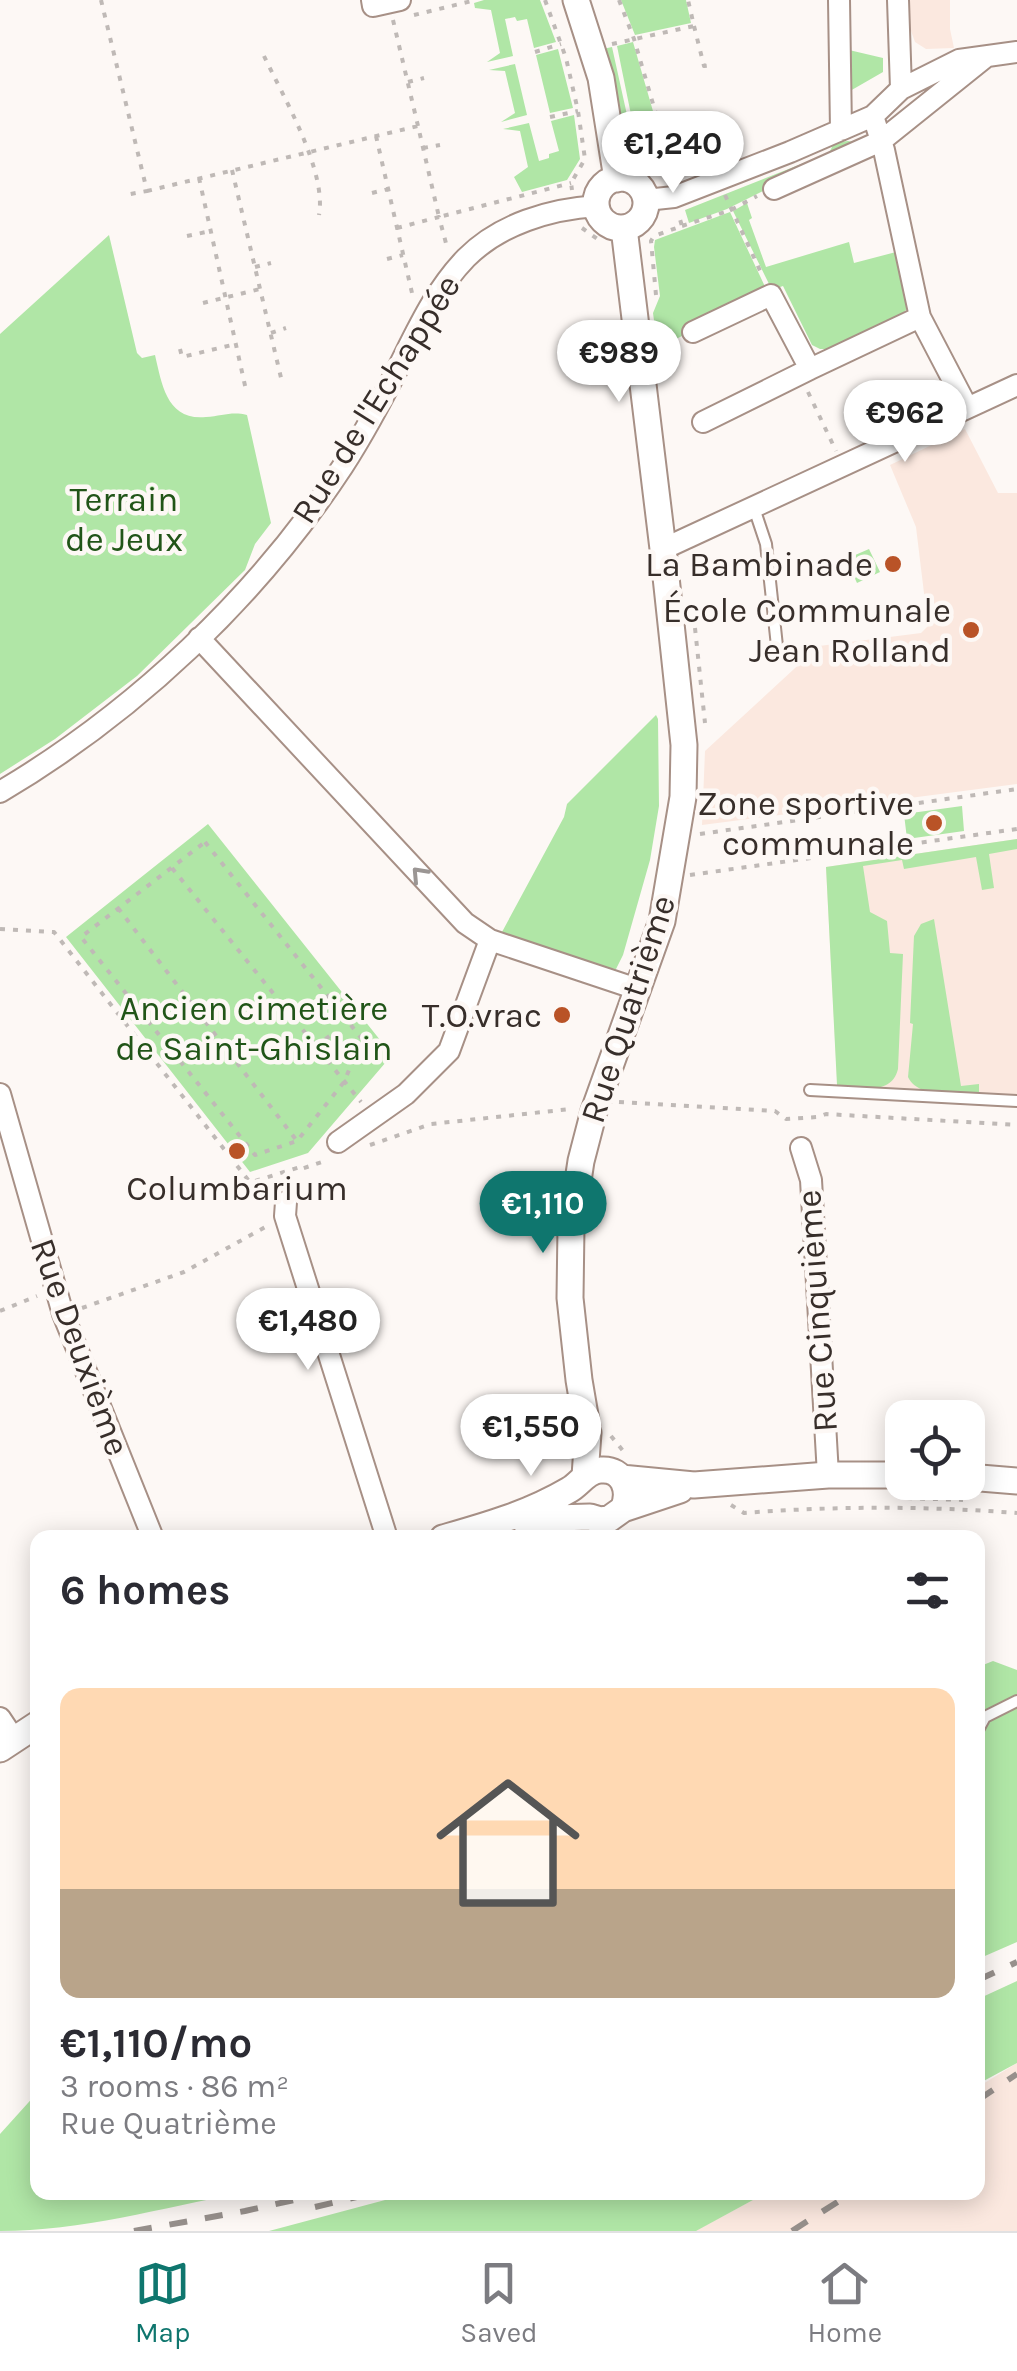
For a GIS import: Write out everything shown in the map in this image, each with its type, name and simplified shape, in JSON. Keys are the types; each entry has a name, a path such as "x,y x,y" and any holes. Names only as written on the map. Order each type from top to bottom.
{"street":[{"path":"576,0 601,78 617,179"},
{"path":"838,0 842,130"},
{"path":"898,0 900,89"},
{"path":"646,200 674,197 842,130 873,116 900,89 959,60 1017,52"},
{"path":"774,190 881,141 988,56"},
{"path":"873,116 920,317 967,408"},
{"path":"617,179 638,185 646,200 643,216 616,237 609,225 586,206 607,183 617,179"},
{"name":"Rue de l'Echappée","path":"0,792 44,765 137,695 251,584 343,466 431,302 469,255 521,222 586,206"},
{"name":"Rue Quatrième","path":"582,1480 588,1433 570,1298 572,1227 580,1161 662,921 683,797 681,705 664,549 616,237"},
{"path":"693,332 771,295 805,372"},
{"path":"703,422 920,317"},
{"path":"664,549 1017,385"},
{"path":"199,638 465,924 490,940 637,990"},
{"path":"341,1148 406,1094 449,1051 490,940"},
{"name":"Rue Deuxième","path":"0,1094 54,1289 150,1530"},
{"name":"Rue Cinquième","path":"801,1148 810,1180 828,1475"},
{"path":"285,1209 385,1530"},
{"name":"Rue Quatrième","path":"588,1433 617,1475"},
{"path":"471,1530 549,1502 598,1470 694,1486 828,1475 885,1484"},
{"path":"617,1475 627,1493 623,1509"},
{"path":"582,1480 578,1504 590,1517"},
{"path":"985,1485 1017,1481"},
{"path":"507,1520 610,1519 623,1509 694,1486"},
{"path":"4,1735 30,1727"}],"lane":[{"path":"754,508 766,544 778,646"},
{"path":"810,1090 1017,1101"},
{"path":"985,1717 1017,1701"}],"path":[{"path":"102,0 147,190"},
{"path":"447,247 393,5 476,0"},
{"path":"397,228 571,182 584,163 578,111 561,44 544,0"},
{"path":"619,0 673,172"},
{"path":"688,0 704,66 712,65"},
{"path":"593,48 694,26"},
{"path":"535,52 561,44"},
{"path":"264,56 309,152 321,203 319,214"},
{"path":"408,82 424,78"},
{"path":"550,116 578,111"},
{"path":"125,195 418,126"},
{"path":"376,136 412,292"},
{"path":"424,148 440,146"},
{"path":"232,170 282,382"},
{"path":"199,178 246,390"},
{"path":"718,180 771,295"},
{"path":"571,182 586,206 581,227 616,237"},
{"path":"372,192 388,189"},
{"path":"682,226 774,190"},
{"path":"187,236 211,231"},
{"path":"388,259 404,254"},
{"path":"255,267 271,263"},
{"path":"203,302 260,289"},
{"path":"270,333 286,328"},
{"path":"653,346 670,344 693,332"},
{"path":"180,349 182,357 236,344"},
{"path":"805,372 843,466"},
{"path":"692,835 1017,789"},
{"path":"690,875 1017,829"},
{"path":"204,842 362,1039 344,1082 297,1141 255,1155 81,937 171,867 204,842"},
{"path":"171,867 344,1082 376,1116"},
{"path":"118,908 297,1141"},
{"path":"0,929 54,932 252,1182 300,1167 301,1170 341,1148"},
{"path":"316,1047 331,1035"},
{"path":"619,1102 775,1111 786,1120 826,1114 1017,1125"},
{"path":"359,1148 431,1124 577,1109"},
{"path":"63,1314 184,1272 285,1209"},
{"path":"0,1311 54,1289"},
{"path":"730,1504 744,1513 858,1506 1017,1513"}],"shaded area":[{"path":"908,0 950,0 954,48 926,49 915,42"},
{"name":"École Communale Jean Rolland","path":"965,429 998,493 1017,493 1017,784 702,825 705,751 819,646 921,633 928,626 916,527 890,465"},
{"path":"1017,839 1017,1108 838,1097 826,867"},
{"path":"1017,2063 1017,2231 695,2231 753,2200 985,2200 985,2083"}],"green space":[{"path":"540,0 556,42 534,48 527,19 505,19 513,56 487,62 500,53 491,10 475,8 474,3"},
{"path":"621,0 686,0 691,23 635,35"},
{"path":"633,42 670,170 665,172 639,154 617,46"},
{"path":"612,47 632,148 623,149 603,49"},
{"path":"558,49 573,108 550,113 536,55"},
{"path":"849,50 883,58 883,72 850,91"},
{"path":"515,64 527,115 501,122 515,113 505,71 489,70"},
{"path":"574,115 580,159 567,180 522,192 514,177 528,167 520,131 503,129 529,123 539,161 559,151 551,121"},
{"path":"834,143 859,143 727,209 689,223 685,210 829,153"},
{"path":"747,203 766,267 849,242 854,263 896,252 909,304 906,310 831,349 812,345 783,286 772,290 733,211"},
{"path":"730,212 768,293 670,342 657,343 653,313 660,296 655,240"},
{"name":"Terrain de Jeux","path":"109,235 137,353 142,358 155,355 168,399 183,413 193,417 247,415 271,523 255,544 245,570 137,676 55,739 0,774 0,334"},
{"path":"869,549 880,572 857,583 846,559"},
{"path":"656,715 659,806 650,860 616,969 603,968 502,932 564,817 567,804"},
{"name":"Zone sportive communale","path":"962,806 964,831 907,839 904,814"},
{"name":"Ancien cimetière de Saint-Ghislain","path":"208,824 392,1055 308,1153 250,1172 66,937"},
{"path":"1017,839 1017,849 989,854 994,888 982,890 976,857 904,869 902,860 863,866 870,912 887,921 890,953 903,954 898,1069 882,1087 837,1085 826,867"},
{"path":"934,919 961,1086 979,1084 979,1093 920,1089 908,1077 914,936 921,924"},
{"path":"993,1661 1017,1670 1017,1942 985,1956 985,1664"},
{"path":"1017,1981 1017,2063 985,2080 985,1996"},
{"path":"30,2101 30,2200 206,2200 91,2223 0,2231 0,2134"},
{"path":"385,2200 753,2200 696,2231 269,2231"}],"railway":[{"path":"985,1977 1017,1962"},
{"path":"985,2095 1017,2074"},
{"path":"134,2231 294,2200"},
{"path":"315,2207 344,2200"},
{"path":"792,2231 840,2200"}],"place":[{"name":"La Bambinade","path":"893,564"},
{"name":"École Communale Jean Rolland","path":"971,630"},
{"name":"Zone sportive communale","path":"934,823"},
{"name":"T.O.vrac","path":"562,1015"},
{"name":"Columbarium","path":"237,1151"}]}
